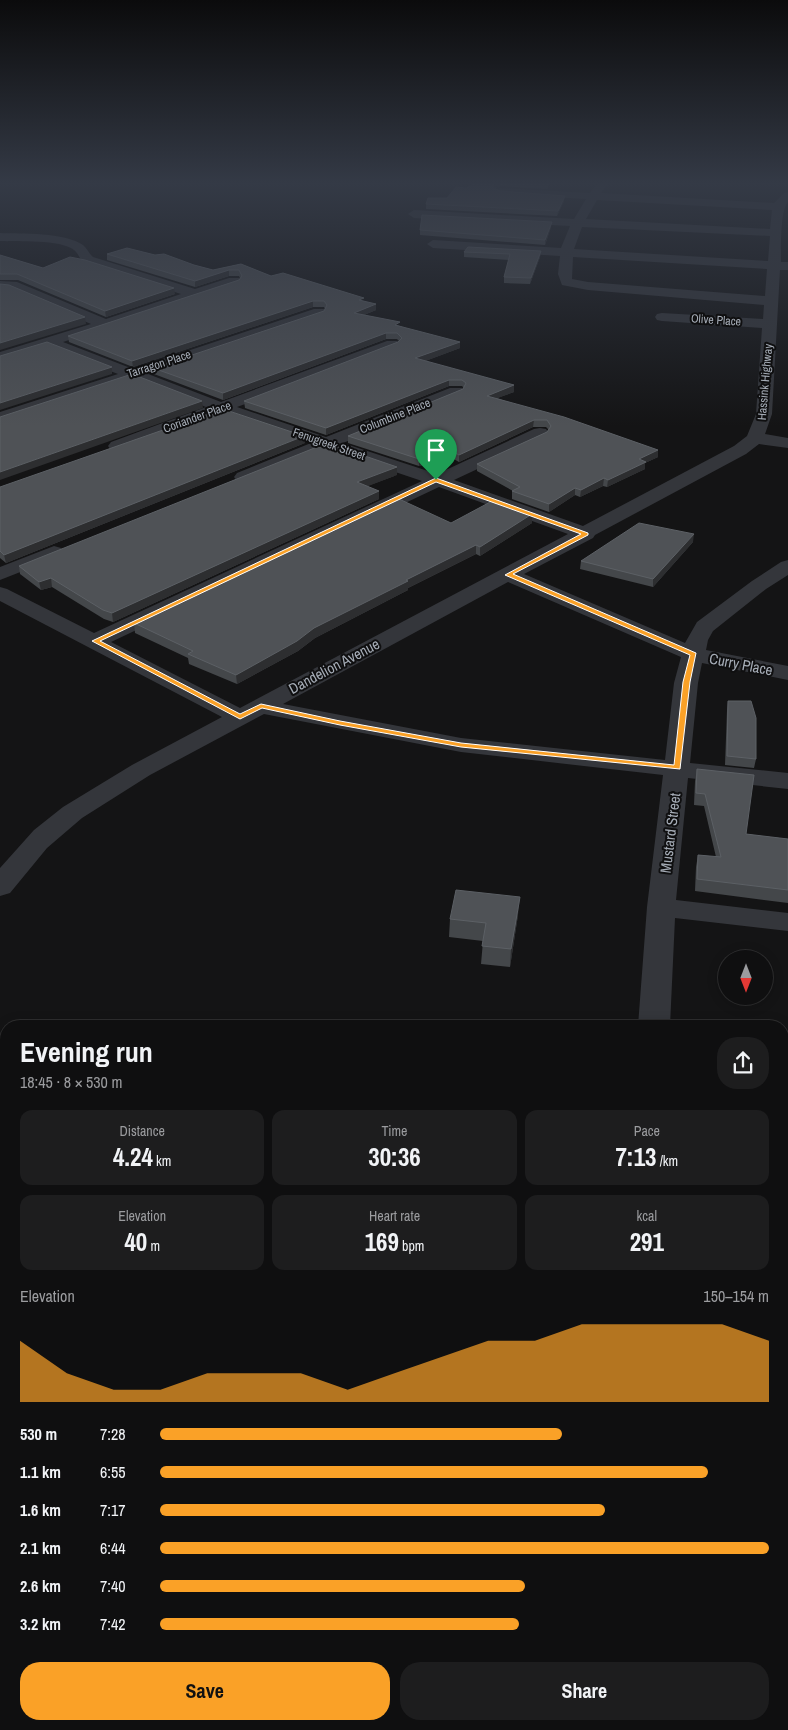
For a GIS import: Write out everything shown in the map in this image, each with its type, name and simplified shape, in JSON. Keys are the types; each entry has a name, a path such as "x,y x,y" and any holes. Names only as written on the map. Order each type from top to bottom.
{"street":[{"path":"100,264 196,294"},
{"path":"566,264 564,280 571,284 771,301"},
{"path":"760,264 781,265"},
{"name":"Hassink Highway","path":"586,534 740,450 755,438 764,414 771,301 781,265"},
{"path":"1,356 234,281"},
{"path":"0,285 9,285 25,290 105,324"},
{"name":"Tarragon Place","path":"0,418 318,312"},
{"name":"Olive Place","path":"662,317 770,324"},
{"name":"Fenugreek Street","path":"48,342 223,408 436,480 586,534"},
{"name":"Coriander Place","path":"105,451 392,344"},
{"name":"Columbine Place","path":"226,484 456,391"},
{"path":"95,641 540,433"},
{"path":"755,438 788,443"},
{"name":"Dandelion Avenue","path":"0,887 18,864 50,830 80,807 141,770 586,534"},
{"path":"0,574 72,545"},
{"name":"Mustard Street","path":"654,1020 661,907 686,682 697,640 705,627 759,585 788,566"},
{"name":"Curry Place","path":"508,575 694,654 726,662 788,672"},
{"path":"759,585 788,587"},
{"path":"2,595 240,717"},
{"path":"261,706 340,723 461,745 788,781"},
{"path":"661,907 788,922"}],"building":[{"path":"0,264 29,264 43,268 53,264 97,264 174,288 105,311 17,274 0,274"},
{"path":"139,264 191,264 213,270 241,264 271,276 283,273 364,298 359,300 376,304 354,313 400,322 395,325 460,342 415,358 514,385 487,396 564,417 658,450 639,459 646,462 608,480 604,478 581,490 575,488 549,504 512,491 520,487 477,464 547,432 551,426 547,420 534,420 459,455 452,451 433,459 426,457 419,459 348,436 463,389 466,383 462,380 449,380 326,428 244,401 398,342 402,338 397,333 386,333 223,393 153,368 324,311 327,305 324,301 313,301 132,361 68,336 239,280 242,276 239,270 229,270 195,281"},
{"path":"507,264 536,264 531,278 504,277"},
{"path":"0,284 9,285 85,317 0,343"},
{"path":"47,342 112,367 0,403 0,356"},
{"path":"132,374 202,401 0,472 0,417"},
{"path":"223,409 304,436 4,555 0,551 0,487"},
{"path":"327,443 397,467 357,482 379,491 112,613 103,610 51,578 39,582 19,566"},
{"path":"399,499 451,523 494,500 532,514 480,547 476,545 314,628 297,641 236,675 188,654 193,651 134,623"},
{"path":"639,523 694,534 653,579 581,561"},
{"path":"728,701 751,701 756,718 756,759 727,756"},
{"path":"697,769 754,775 746,834 788,839 788,890 697,879 698,855 721,857 705,794 696,793"},
{"path":"456,890 520,897 511,949 482,946 486,923 450,919"}],"route":[{"path":"436,480 586,534 508,575 694,654 686,682 677,768 461,745 340,723 261,706 240,717 95,641 152,614 436,480"}]}
